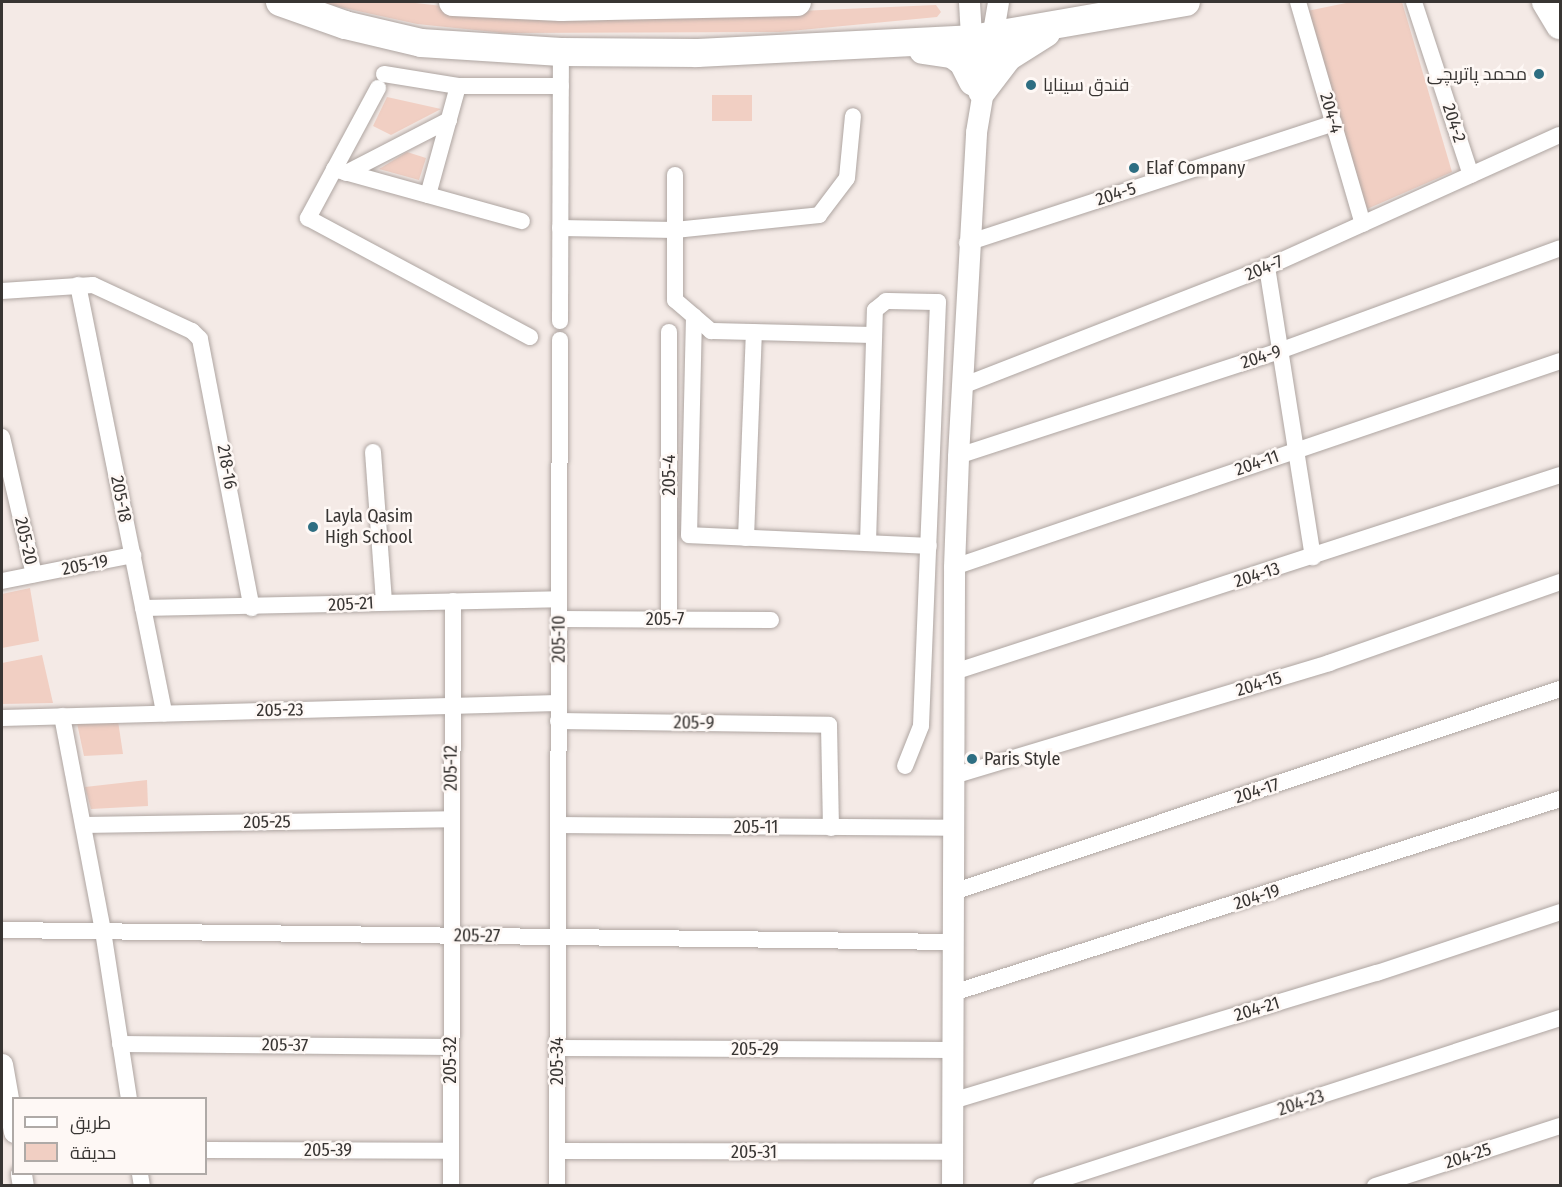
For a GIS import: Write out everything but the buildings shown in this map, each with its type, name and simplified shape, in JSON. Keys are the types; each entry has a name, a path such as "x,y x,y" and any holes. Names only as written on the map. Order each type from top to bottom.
{"highway":[{"path":"280,2 345,25 421,43 561,52 697,53 879,45 983,37 1186,2"},
{"path":"453,2 573,7 797,2"},
{"path":"1546,2 1560,25"},
{"path":"879,45 952,54 963,62 977,87 1017,49 1064,25 1089,19"}],"street":[{"path":"969,2 983,37"},
{"path":"952,1185 954,567 958,456 967,243 976,132 977,87 983,37 998,2"},
{"name":"204-4","path":"1298,2 1363,224"},
{"name":"204-2","path":"1414,2 1471,175"},
{"path":"560,321 561,52"},
{"path":"530,338 308,218 340,171 381,81 458,86 561,86"},
{"path":"428,195 458,86"},
{"path":"560,228 675,230 819,214 847,178 853,116"},
{"path":"340,171 449,120"},
{"name":"204-5","path":"967,243 1334,123"},
{"name":"204-7","path":"962,386 1267,267 1560,135"},
{"path":"340,171 522,221"},
{"path":"675,175 675,300 711,330 874,335"},
{"name":"204-9","path":"958,456 1282,350 1560,248"},
{"path":"1267,267 1282,350 1313,557"},
{"path":"2,291 78,285"},
{"name":"218-16","path":"78,285 93,285 192,331 200,339 206,355 252,608"},
{"name":"205-18","path":"78,285 164,713"},
{"path":"868,543 875,310 886,300 938,302 921,726 905,766"},
{"path":"694,316 689,535 929,546"},
{"name":"205-4","path":"669,332 669,619"},
{"path":"746,538 754,332"},
{"name":"205-10","path":"558,937 560,340"},
{"name":"204-11","path":"954,567 1560,361"},
{"name":"205-20","path":"2,437 34,574"},
{"path":"374,452 384,602"},
{"name":"204-13","path":"954,672 1560,475"},
{"name":"205-19","path":"2,581 132,555"},
{"name":"204-15","path":"953,776 1329,663 1560,582"},
{"name":"205-21","path":"143,608 252,608 384,602 559,599"},
{"name":"205-12","path":"450,936 453,601"},
{"name":"205-7","path":"559,619 771,620"},
{"name":"204-17","path":"953,892 1560,689"},
{"name":"205-23","path":"2,718 558,704"},
{"path":"62,716 102,932 129,1097"},
{"name":"205-9","path":"558,721 829,725 831,828"},
{"name":"204-19","path":"952,993 1560,799"},
{"name":"205-25","path":"83,825 451,819"},
{"name":"205-11","path":"558,825 953,828"},
{"name":"204-21","path":"952,1101 1377,973 1560,912"},
{"name":"205-27","path":"2,930 953,942"},
{"name":"205-32","path":"450,936 451,1185"},
{"name":"205-34","path":"557,1185 558,937"},
{"name":"204-23","path":"1041,1185 1560,1018"},
{"name":"205-37","path":"120,1044 450,1047"},
{"name":"205-29","path":"557,1048 952,1050"},
{"path":"2,1064 4,1089 12,1123"},
{"name":"204-25","path":"1375,1185 1560,1126"},
{"name":"205-39","path":"207,1150 451,1150"},
{"name":"205-31","path":"557,1151 952,1152"}],"green space":[{"path":"317,2 407,2 503,13 776,12 936,5 941,12 937,17 780,32 504,33 417,24"},
{"path":"1351,2 1402,2 1452,172 1367,209 1307,11"},
{"path":"712,95 752,95 752,121 712,121"},
{"path":"387,97 441,109 391,135 373,126"},
{"path":"407,152 426,158 419,180 379,169"},
{"path":"30,588 39,641 2,648 2,594"},
{"path":"42,655 53,703 2,704 2,663"},
{"path":"118,721 123,754 84,756 77,723"},
{"path":"147,780 148,806 91,809 85,787"}],"place":[{"name":"محمد پاتریچی","path":"1539,74"},
{"name":"فندق سينايا","path":"1031,85"},
{"name":"Elaf Company","path":"1134,168"},
{"name":"Layla Qasim High School","path":"313,527"},
{"name":"Paris Style","path":"972,759"}]}
